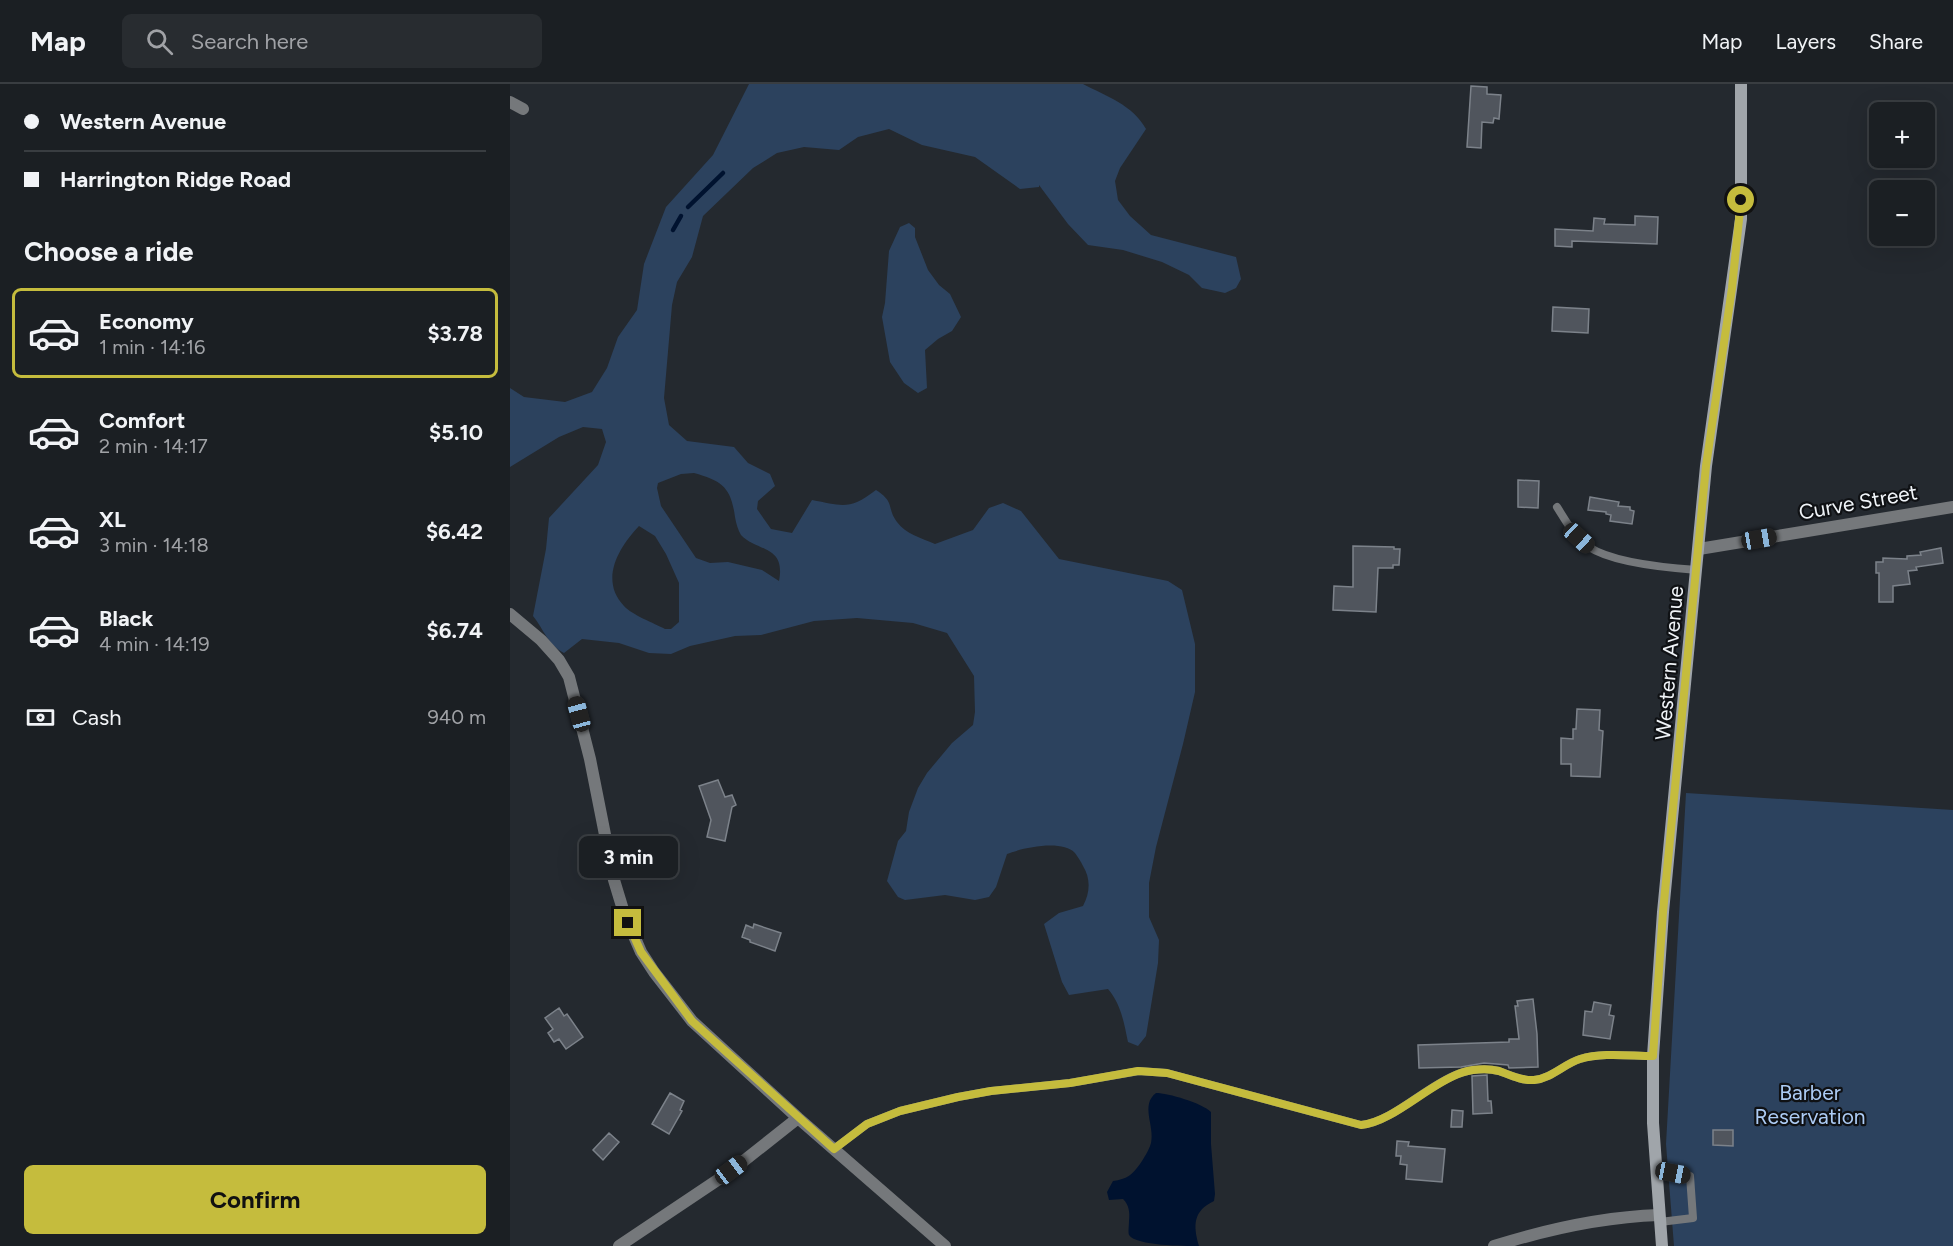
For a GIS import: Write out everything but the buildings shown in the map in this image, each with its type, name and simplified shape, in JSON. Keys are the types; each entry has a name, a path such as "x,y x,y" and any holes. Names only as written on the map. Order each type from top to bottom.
{"street":[{"name":"Western Avenue","path":"1662,1246 1653,1123 1653,1056 1663,912 1706,466 1741,219 1741,84"},
{"path":"510,102 523,109"},
{"name":"Curve Street","path":"1699,549 1953,507"},
{"path":"510,614 541,640 559,660 569,677 590,759 614,880 624,913 641,952 692,1021 798,1118 945,1246"},
{"path":"619,1246 731,1170 798,1118"},
{"path":"1494,1246 1582,1223 1626,1216 1659,1218"}],"lane":[{"path":"1557,507 1589,548 1628,561 1663,568 1697,570"},
{"path":"834,1149 867,1124 900,1111 991,1091 1070,1083 1138,1071 1167,1073 1361,1125 1380,1119 1432,1086 1459,1073 1496,1070 1519,1078 1534,1080 1548,1077 1579,1059 1600,1055 1653,1056"},
{"path":"1656,1170 1690,1176 1693,1218 1659,1218"}],"green space":[{"path":"749,84 1083,84 1126,107 1146,129 1120,168 1115,181 1118,200 1130,216 1151,235 1236,257 1241,279 1236,288 1225,293 1202,288 1189,275 1162,262 1123,250 1088,245 1068,224 1039,185 1039,187 1020,189 975,157 922,145 889,129 858,137 839,150 804,147 777,153 753,168 703,216 692,257 677,282 672,305 664,398 669,425 687,441 734,447 748,463 770,474 775,486 758,501 757,509 771,529 792,533 812,500 846,505 859,501 876,490 889,502 894,517 905,530 935,544 973,530 989,508 1003,503 1021,511 1059,559 1168,581 1182,590 1195,644 1195,692 1149,883 1149,917 1159,940 1158,963 1146,1036 1138,1046 1128,1042 1119,1007 1108,989 1069,995 1062,982 1044,924 1059,913 1083,906 1089,886 1082,864 1075,853 1069,849 1061,846 1042,846 1007,854 996,887 989,897 975,900 945,895 905,900 898,897 887,881 898,841 906,831 909,812 918,788 927,773 952,743 973,725 974,676 947,633 913,623 857,618 814,621 761,635 735,636 690,646 671,654 649,653 619,643 582,639 564,653 550,641 533,616 546,549 549,518 598,465 606,442 602,429 583,427 559,437 510,467 510,388 524,397 565,402 592,392 607,368 618,337 637,310 644,264 666,207 713,155","holes":["694,473 712,479 728,492 741,535 774,555 780,569 779,581 762,570 728,562 710,563 696,558 661,506 657,488 658,483 681,474","639,526 655,536 679,583 679,622 671,629 665,629 638,616 624,606 613,585 612,575 619,554"]},
{"path":"909,223 915,228 915,237 928,270 939,285 950,294 961,317 952,331 925,350 927,388 918,393 904,383 890,362 882,317 889,251 900,227"},
{"name":"Barber Reservation","path":"1686,793 1953,810 1953,1246 1674,1246 1666,1144"}],"shaded area":[{"path":"1156,1093 1185,1099 1211,1112 1215,1194 1214,1201 1202,1209 1196,1219 1199,1246 1161,1245 1133,1239 1129,1235 1127,1204 1123,1199 1109,1200 1107,1192 1113,1181 1132,1174 1149,1148 1152,1136 1148,1110 1151,1098"}],"waterway":[{"path":"688,207 723,173"},
{"path":"673,230 681,216"}],"route":[{"path":"628,923 641,952 654,972 692,1021 834,1149 867,1124 900,1111 991,1091 1070,1083 1138,1071 1167,1073 1361,1125 1380,1119 1432,1086 1459,1073 1496,1070 1519,1078 1534,1080 1548,1077 1579,1059 1600,1055 1653,1056 1663,912 1706,466 1732,288 1741,219 1741,200"}]}
